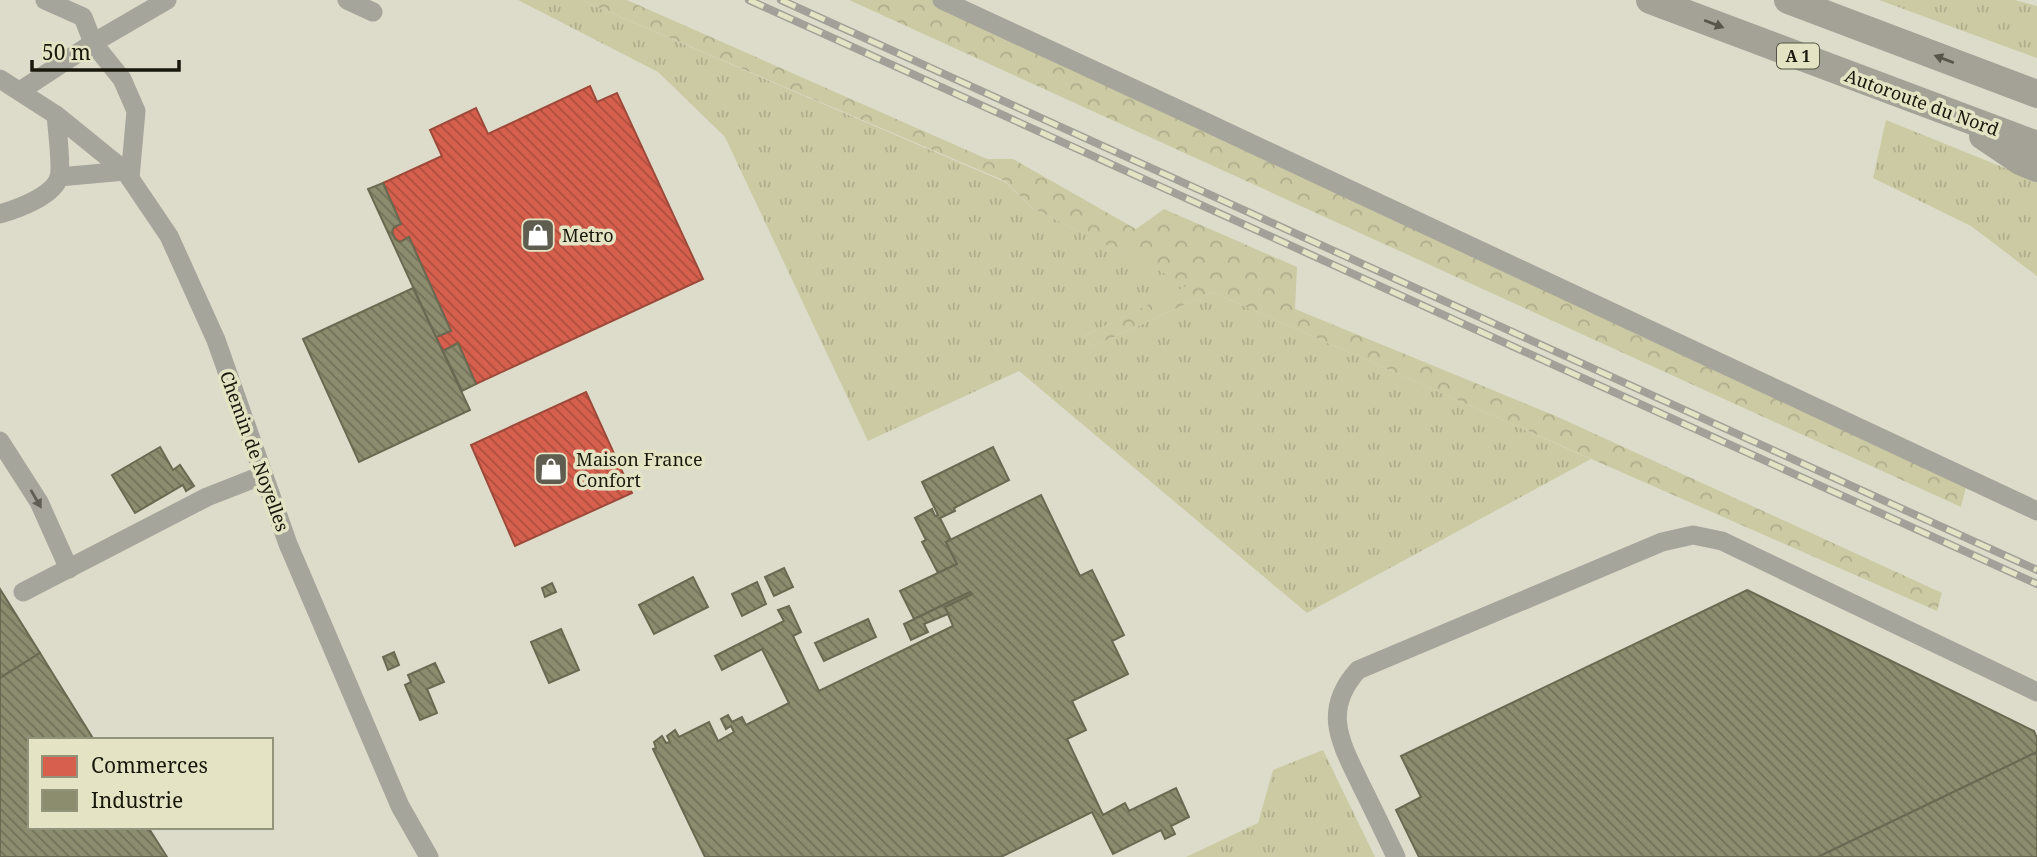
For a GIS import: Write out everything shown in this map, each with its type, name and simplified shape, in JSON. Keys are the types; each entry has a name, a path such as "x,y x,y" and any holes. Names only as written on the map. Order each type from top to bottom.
{"highway":[{"name":"Autoroute du Nord","path":"1650,0 2037,145"},
{"path":"1788,0 2037,94"},
{"path":"2008,83 2037,85"},
{"path":"1946,111 2020,161 2037,168"}],"street":[{"path":"46,0 83,17 93,43 122,79 136,111 128,174 60,177"},
{"path":"20,91 93,43 166,0"},
{"path":"347,0 373,12"},
{"path":"942,0 2037,511"},
{"name":"Chemin de Noyelles","path":"0,79 56,116 128,174 169,236 216,340 288,544 394,793 429,857"},
{"path":"0,214 21,208 50,190 60,177 56,116"},
{"path":"0,441 38,502 69,569"},
{"path":"23,592 207,498 263,475"},
{"path":"1396,857 1340,742 1337,719 1339,700 1345,685 1358,670 1662,542 1693,535 1722,541 2037,692"}],"green space":[{"path":"518,0 581,0 1005,182 1032,208 1189,285 1084,336 1092,347 1212,292 1591,459 1307,613 1019,371 868,441 725,137 658,72"},
{"path":"581,0 627,0 987,159 1013,159 1136,229 1164,209 1297,267 1295,309 1558,417 1942,593 1937,611 1212,292 1092,347 1084,336 1188,285 1032,208 1005,181"},
{"path":"849,0 939,0 1968,479 1961,507"},
{"path":"1879,0 2015,0 2037,6 2037,58"},
{"path":"1886,120 2037,181 2037,276 1971,226 1873,178"},
{"path":"1323,750 1375,857 1186,857 1258,823 1273,770"}],"building: Commerces":[{"name":"Metro","path":"590,86 597,102 617,93 703,279 476,384 458,343 443,351 436,337 451,331 409,237 400,242 395,239 392,232 394,227 401,224 383,183 442,156 430,130 476,108 488,134"},
{"name":"Maison France Confort","path":"586,392 632,493 515,546 471,445"}],"building: Industrie":[{"path":"383,183 401,224 394,227 392,232 395,239 400,242 409,237 451,331 436,337 368,189"},
{"path":"413,288 470,410 359,462 303,339"},
{"path":"458,343 476,384 462,391 443,351"},
{"path":"160,447 173,470 180,465 194,486 186,491 183,485 135,513 112,475"},
{"path":"993,447 1009,480 940,518 951,540 946,542 957,564 938,573 922,542 926,540 915,518 932,509 935,516 938,515 922,482"},
{"path":"1041,495 1080,576 1092,570 1124,635 1112,641 1128,674 1072,701 1086,730 1067,739 1103,815 1125,803 1129,811 1176,788 1189,817 1171,826 1175,834 1165,839 1161,830 1113,854 1092,812 1001,857 705,857 653,749 656,748 654,742 662,736 666,743 670,742 667,736 675,730 679,737 709,722 718,741 734,732 731,726 726,729 721,719 728,715 732,722 742,717 746,725 789,703 762,649 722,670 715,656 784,621 778,610 789,606 801,632 793,636 819,691 953,626 945,607 972,594 970,592 914,619 900,591 957,564 946,542"},
{"path":"784,568 793,587 774,596 765,577"},
{"path":"693,577 708,607 654,634 639,605"},
{"path":"757,582 766,604 742,616 732,594"},
{"path":"552,583 556,592 545,597 542,588"},
{"path":"0,589 40,653 0,678"},
{"path":"1747,590 2034,731 2037,752 1818,857 1419,857 1396,810 1421,797 1401,756"},
{"path":"970,592 972,594 945,607 948,614 924,624 928,632 911,640 904,624"},
{"path":"868,619 876,637 824,661 815,643"},
{"path":"561,629 579,670 549,683 531,642"},
{"path":"394,652 399,665 388,670 383,657"},
{"path":"40,653 93,738 28,738 28,829 149,829 167,857 0,857 0,678"},
{"path":"435,663 444,682 427,689 437,713 420,720 405,685 411,682 408,675"},
{"path":"2037,752 2037,857 1818,857"}],"railway":[{"path":"749,0 2037,584"},
{"path":"781,0 2037,570"}],"place":[{"name":"Metro","path":"538,235"},
{"name":"Maison France Confort","path":"551,469"}]}
